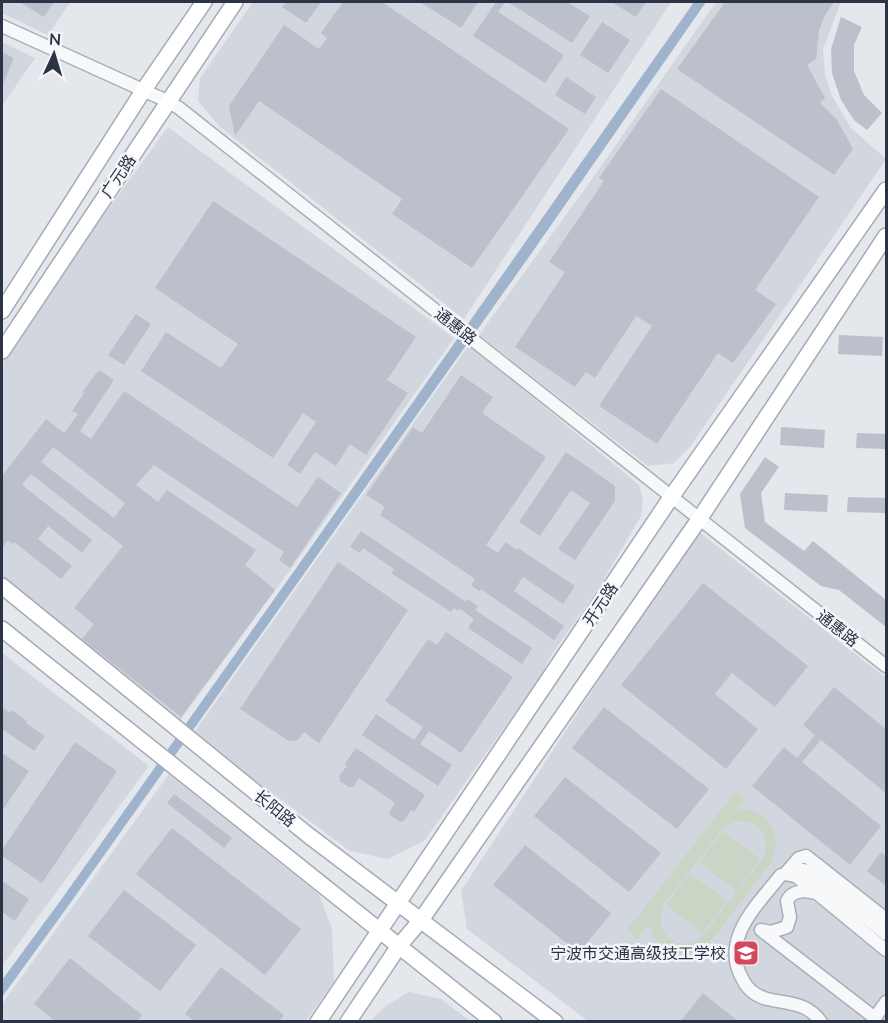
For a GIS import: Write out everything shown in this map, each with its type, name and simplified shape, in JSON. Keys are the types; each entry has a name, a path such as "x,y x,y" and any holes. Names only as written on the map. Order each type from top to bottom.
{"main road":[{"name":"广元路","path":"2,311 143,91 204,2"},
{"name":"广元路","path":"2,351 235,2"},
{"name":"开元路","path":"318,1022 672,496 886,190"},
{"name":"开元路","path":"348,1022 399,945 421,920 700,518 886,236"},
{"name":"长阳路","path":"2,586 308,835 555,1022"},
{"name":"长阳路","path":"2,629 494,1022"}],"street":[{"name":"通惠路","path":"2,26 179,108 886,666"},
{"path":"790,875 799,858 806,856 886,919"},
{"path":"820,1022 804,1006 761,997 751,992 744,983 736,964 735,948 736,940 746,919 781,875 790,875 800,870 808,871 886,934"},
{"path":"790,875 817,893 886,950"},
{"path":"761,930 771,932 787,927 790,917 787,901 792,894 805,891 817,893"},
{"path":"746,919 873,1020 886,1002"}],"shaded area":[{"path":"2,2 70,2 48,35 2,13"},
{"path":"253,2 671,2 464,319 219,126 198,101 200,78"},
{"path":"716,2 841,2 823,49 825,75 832,96 851,128 886,159 690,447 674,463 648,466 479,335"},
{"path":"2,42 35,58 2,106"},
{"path":"168,127 454,338 179,722 2,576 2,364 71,260"},
{"path":"469,345 639,485 643,501 641,516 600,586 552,654 538,680 424,841 388,859 350,851 193,734"},
{"path":"699,532 886,678 886,1021 588,1021 467,929 461,891"},
{"path":"2,653 149,766 2,966"},
{"path":"169,774 319,894 332,929 334,982 306,1021 2,1022 2,1004"},
{"path":"409,992 441,999 470,1021 370,1021 387,1005"}],"green space":[{"path":"735,792 745,798 738,809 757,813 770,824 775,840 772,860 704,949 686,954 669,951 657,941 649,924 637,939 627,930","holes":["733,822 748,822 759,829 765,839 763,859 702,937 690,943 675,942 668,937 661,922 664,904 723,828"]},
{"path":"723,831 760,859 736,891 699,862"},
{"path":"690,873 727,901 702,933 666,905"}],"water":[{"path":"694,2 706,2 531,254 2,997 2,980 309,550"}],"building":[{"path":"20,2 54,2 44,17"},
{"path":"286,2 321,2 306,23 282,7"},
{"path":"343,2 382,2 569,129 472,268 392,214 402,199 259,101 235,136 229,106 284,25 319,49 327,38 321,33"},
{"path":"420,2 478,2 461,28"},
{"path":"496,2 505,2 498,12 564,55 545,83 473,36"},
{"path":"508,2 567,2 590,16 572,43"},
{"path":"612,2 646,2 636,17"},
{"path":"725,2 834,2 819,30 816,59 807,65 825,98 820,103 837,120 853,149 834,175 677,69"},
{"path":"841,17 862,27 854,45 854,71 864,95 882,113 867,130 854,120 841,100 832,73 831,49"},
{"path":"602,22 630,40 608,73 580,55"},
{"path":"2,52 14,58 2,86"},
{"path":"566,77 596,97 585,114 555,95"},
{"path":"661,89 819,197 755,290 776,304 733,363 718,353 657,444 599,406 652,326 636,316 595,378 586,372 575,387 515,347 565,272 549,262 604,181 599,178"},
{"path":"213,201 416,337 387,380 408,393 366,455 350,444 336,466 315,452 300,474 287,465 316,422 303,413 273,458 141,371 166,332 221,368 238,344 155,288"},
{"path":"136,314 151,324 124,365 108,355"},
{"path":"839,335 883,337 882,356 838,354"},
{"path":"99,370 114,380 80,431 91,439 124,391 297,507 318,477 341,493 290,568 279,560 284,552 154,465 136,485 158,502 167,490 256,550 245,565 275,590 181,717 82,639 94,624 74,608 123,546 31,474 22,485 92,540 82,553 48,526 38,539 72,566 61,579 14,542 12,544 8,540 2,548 2,476 46,419 64,433 78,414 72,411 84,393 82,392","holes":["53,447 125,503 114,518 41,462"]},
{"path":"461,375 493,397 482,413 546,457 486,545 498,553 506,542 575,586 563,604 523,577 514,591 564,626 554,640 481,589 479,591 471,585 475,579 380,515 385,507 366,495 413,427 422,433"},
{"path":"781,427 825,430 824,448 780,445"},
{"path":"857,433 886,434 886,449 856,448"},
{"path":"566,452 615,486 615,501 575,560 558,549 590,503 571,490 540,536 519,522"},
{"path":"765,457 779,467 761,493 765,522 804,551 813,541 886,600 886,627 839,590 821,586 745,528 740,494"},
{"path":"785,493 828,495 827,512 784,510"},
{"path":"848,497 886,498 886,513 847,512"},
{"path":"361,531 466,602 467,599 478,606 475,610 532,648 522,664 468,628 474,619 460,609 458,611 454,608 451,612 391,573 394,569 363,548 360,553 350,547"},
{"path":"338,562 408,610 319,743 304,732 298,740 289,741 240,709"},
{"path":"703,583 808,666 775,707 732,673 715,694 758,729 726,769 621,685"},
{"path":"446,632 513,677 461,753 429,731 420,744 452,765 438,786 362,735 376,714 414,740 423,727 385,701 428,639 437,645"},
{"path":"834,687 886,729 886,793 821,740 802,762 881,826 850,865 752,786 784,747 797,758 815,735 803,725"},
{"path":"2,707 10,713 12,710 45,736 34,751 2,729"},
{"path":"604,707 709,789 677,829 572,748"},
{"path":"75,742 117,771 42,883 2,856 2,850"},
{"path":"356,748 425,795 414,812 411,810 404,821 400,822 390,815 395,803 359,778 353,787 340,781 339,776"},
{"path":"2,753 29,771 2,811"},
{"path":"565,777 661,853 629,892 534,816"},
{"path":"174,794 232,838 224,848 167,803"},
{"path":"172,828 301,929 265,975 136,874"},
{"path":"525,845 611,913 579,953 493,885"},
{"path":"881,852 886,856 886,886 867,871"},
{"path":"2,881 29,899 15,921 2,912"},
{"path":"124,890 196,945 160,991 88,936"},
{"path":"70,958 142,1015 137,1022 56,1022 34,1004"},
{"path":"221,967 284,1015 279,1022 195,1022 185,1014"},
{"path":"703,993 739,1022 680,1022"}],"place":[{"name":"宁波市交通高级技工学校","path":"746,953"}]}
